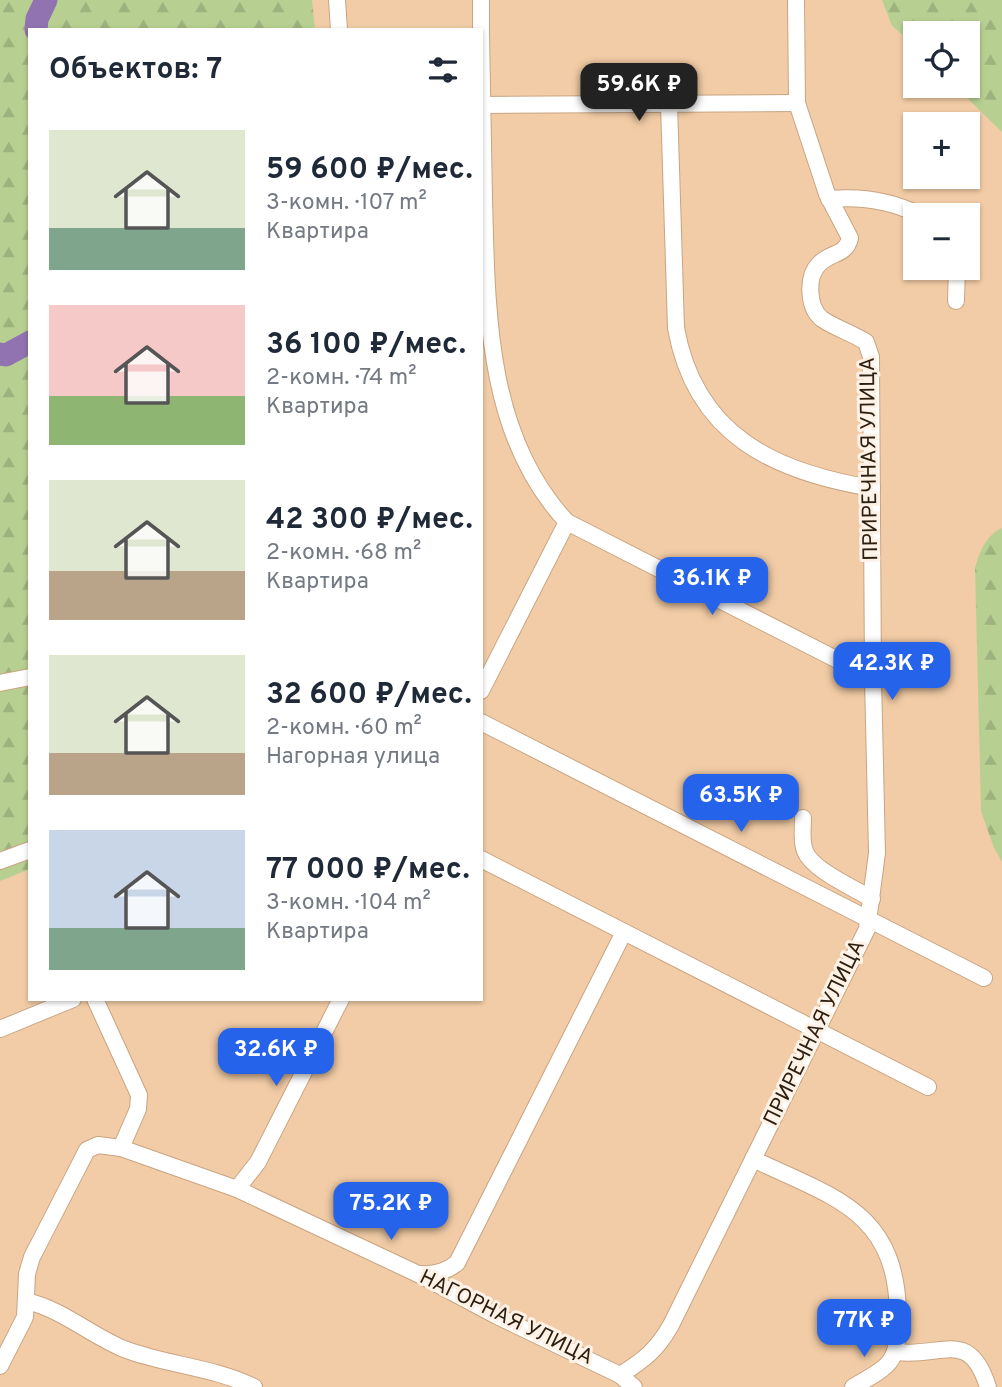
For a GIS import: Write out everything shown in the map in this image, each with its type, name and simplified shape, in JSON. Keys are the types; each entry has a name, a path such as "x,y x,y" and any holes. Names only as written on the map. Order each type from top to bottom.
{"street":[{"path":"337,0 339,28"},
{"path":"481,0 481,28"},
{"name":"ПРИРЕЧНАЯ УЛИЦА","path":"620,1375 645,1359 660,1345 867,929 872,899 877,853 871,357 866,342 821,318 813,307 811,291 818,264 844,251 850,238 830,198 797,103 796,0"},
{"path":"483,105 797,103"},
{"path":"669,104 676,328 681,353 694,383 715,415 739,439 766,457 798,472 872,488"},
{"path":"483,143 492,352 506,413 523,457 554,508 567,522 873,678"},
{"path":"830,198 859,197 903,209"},
{"path":"956,301 957,280"},
{"path":"483,687 567,522"},
{"path":"0,683 28,677"},
{"path":"483,723 984,978"},
{"path":"803,818 804,850 811,860 821,869 872,899"},
{"path":"0,861 28,851"},
{"path":"483,860 928,1087"},
{"path":"418,1274 432,1275 449,1270 457,1263 624,932"},
{"path":"0,1029 68,1001"},
{"path":"96,1001 139,1095 138,1109 121,1148"},
{"path":"237,1189 258,1162 340,1001"},
{"name":"НАГОРНАЯ УЛИЦА","path":"0,1366 25,1317 27,1274 32,1257 88,1150 98,1145 121,1148 237,1189 418,1274 497,1316 620,1375 634,1387"},
{"path":"753,1158 845,1203 863,1218 878,1236 894,1268 898,1301 897,1352 890,1364 853,1387"},
{"path":"26,1301 49,1308 121,1348 232,1377 254,1387"},
{"path":"897,1352 911,1354 956,1348 966,1350 976,1361 988,1387"}],"green space":[{"path":"0,0 312,0 315,28 28,28 28,870 0,881"},
{"path":"882,0 1002,0 1002,132 968,98 980,98 980,21 903,21 903,35 892,26"},
{"path":"1002,528 1002,862 981,811 975,568 987,540"}],"waterway":[{"path":"36,28 37,19 46,0"},
{"path":"0,354 6,355 28,343"}]}
